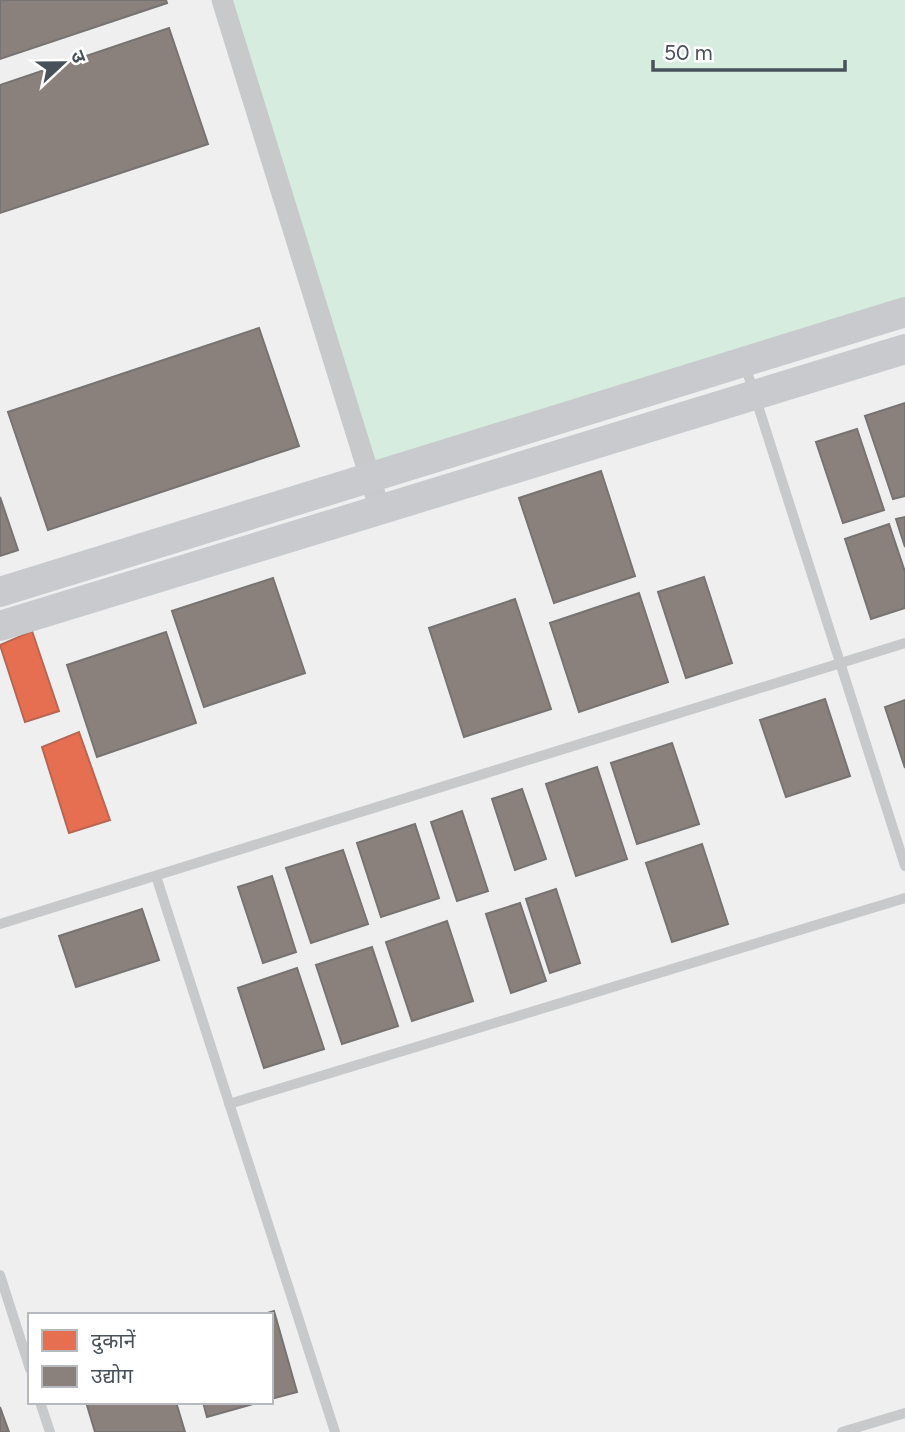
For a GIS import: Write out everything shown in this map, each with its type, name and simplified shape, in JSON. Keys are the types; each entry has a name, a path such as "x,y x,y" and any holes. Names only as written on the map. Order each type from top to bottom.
{"street":[{"path":"222,0 380,510"},
{"path":"0,592 905,312"},
{"path":"0,626 905,349"}],"lane":[{"path":"744,362 905,866"},
{"path":"0,924 905,643"},
{"path":"156,876 335,1432"},
{"path":"229,1104 905,898"},
{"path":"0,1275 28,1362"},
{"path":"41,1404 50,1432"},
{"path":"842,1432 905,1413"}],"green space":[{"path":"222,0 905,0 905,328 370,477"}],"building: दुकानें":[{"path":"32,631 59,711 25,722 0,645"},
{"path":"79,732 110,820 69,833 42,747"}],"building: उद्योग":[{"path":"0,0 166,0 167,3 0,59"},
{"path":"169,28 208,144 0,213 0,85"},
{"path":"259,328 299,446 48,530 8,412"},
{"path":"905,403 905,496 893,499 865,416"},
{"path":"857,429 884,510 843,523 816,442"},
{"path":"601,471 635,576 554,603 519,498"},
{"path":"0,497 18,550 0,556"},
{"path":"905,517 905,547 896,519"},
{"path":"889,524 905,572 905,608 871,619 845,539"},
{"path":"704,577 732,663 686,678 658,592"},
{"path":"273,578 305,673 204,707 172,611"},
{"path":"639,593 668,682 579,712 550,623"},
{"path":"515,599 551,709 464,737 429,628"},
{"path":"166,632 196,723 97,757 67,665"},
{"path":"825,699 850,776 786,797 760,720"},
{"path":"905,700 905,768 885,707"},
{"path":"672,743 699,824 637,844 611,763"},
{"path":"597,767 627,859 576,876 546,784"},
{"path":"522,789 546,859 515,870 492,799"},
{"path":"462,811 488,891 457,901 431,822"},
{"path":"415,824 439,898 381,917 357,843"},
{"path":"702,844 728,924 672,942 646,863"},
{"path":"343,850 368,924 311,943 286,868"},
{"path":"272,876 296,952 263,963 238,887"},
{"path":"556,889 580,963 550,973 526,899"},
{"path":"520,903 546,981 511,993 486,914"},
{"path":"142,909 159,960 76,987 59,936"},
{"path":"447,921 473,1001 412,1021 386,942"},
{"path":"372,947 398,1026 342,1044 316,965"},
{"path":"297,968 324,1049 264,1068 238,988"},
{"path":"274,1311 297,1392 273,1398 273,1313 268,1313"},
{"path":"87,1404 177,1404 185,1432 95,1432"},
{"path":"204,1404 253,1404 207,1417"},
{"path":"0,1407 9,1432 0,1432"}]}
